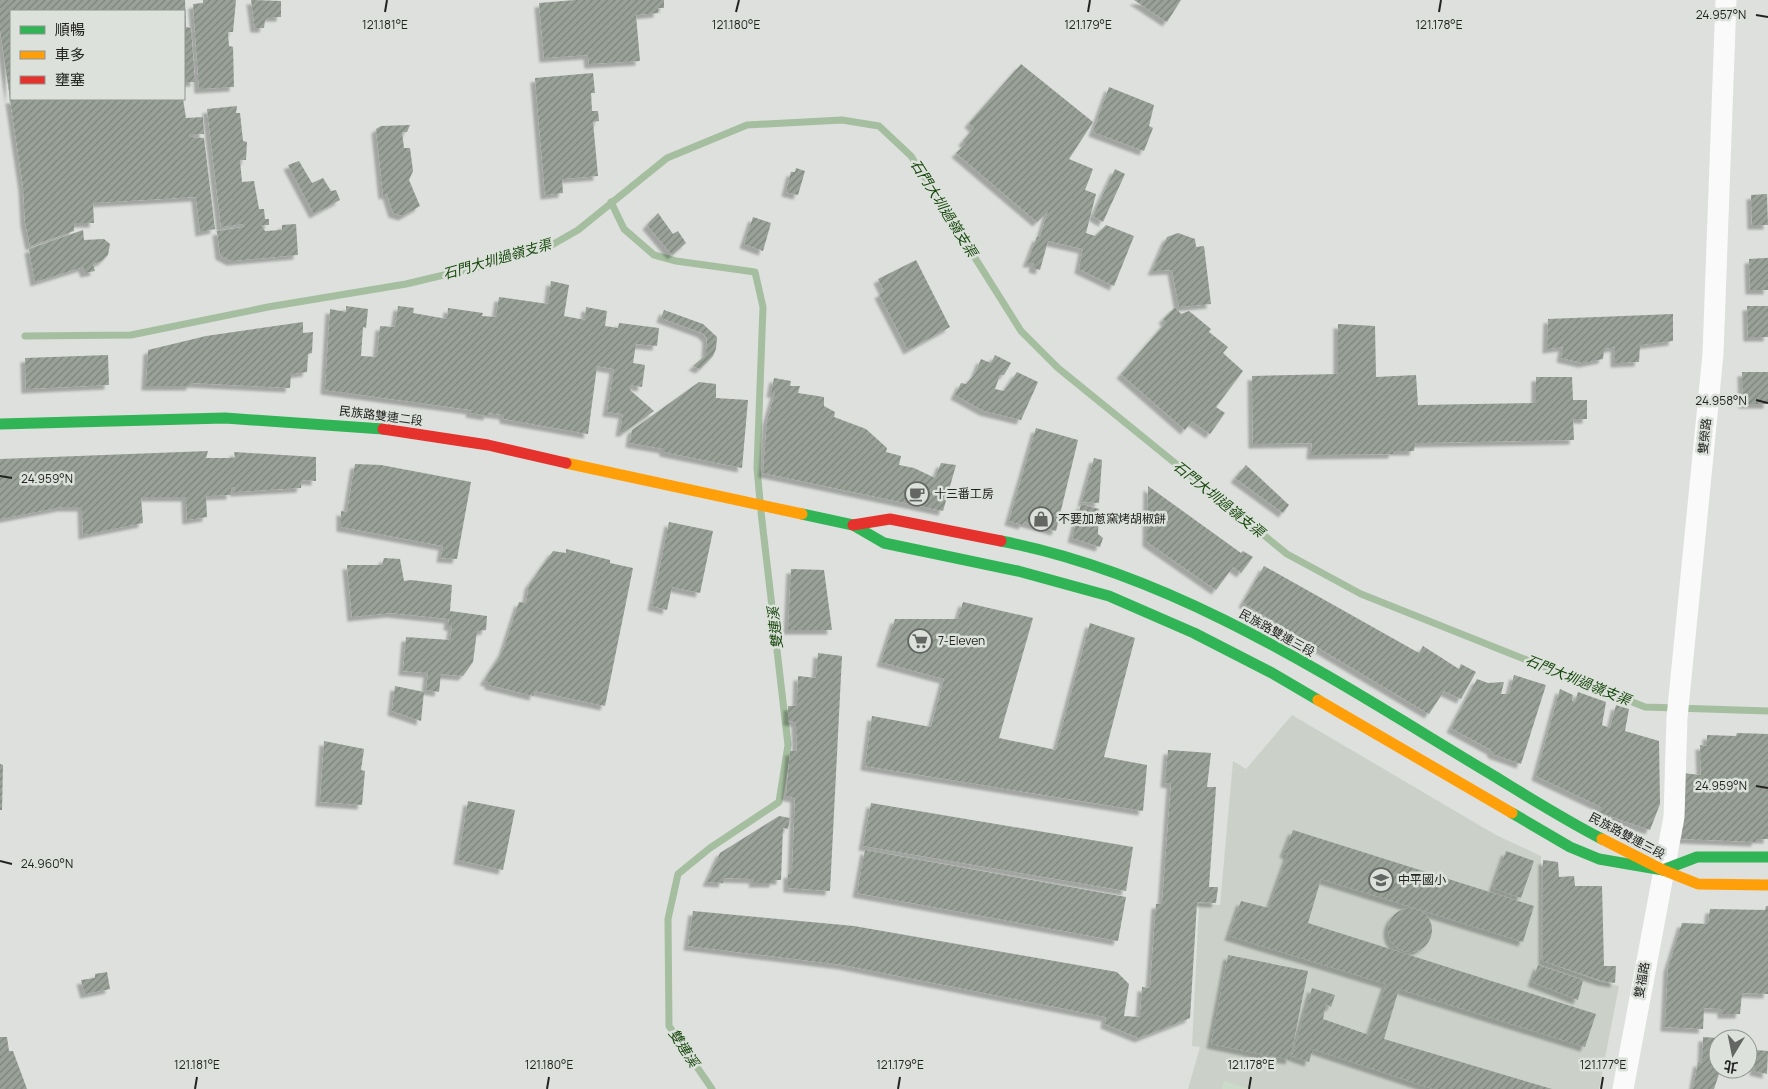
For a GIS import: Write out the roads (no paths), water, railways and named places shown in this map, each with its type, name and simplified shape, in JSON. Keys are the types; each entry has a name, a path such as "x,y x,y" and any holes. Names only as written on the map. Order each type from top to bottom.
{"main road":[{"name":"民族路雙連二段","path":"0,424 225,418 362,426 488,446 776,510"},
{"name":"民族路雙連三段","path":"776,510 853,525 884,543 1018,571 1117,599 1194,633 1272,673 1570,847 1599,859 1663,870"},
{"name":"民族路雙連三段","path":"853,525 890,519 1023,545 1109,571 1205,610 1284,651 1579,827 1663,870"},
{"path":"1663,870 1697,857 1768,857"},
{"path":"1663,870 1698,884 1768,885"}],"street":[{"name":"雙榮路","path":"1663,870 1674,817 1678,718 1713,354 1726,0"},
{"name":"雙福路","path":"1623,1089 1663,870"}],"waterway":[{"name":"石門大圳過嶺支渠","path":"25,336 131,335 268,307 406,284 494,263 550,246 578,230 667,158 747,125 842,120 879,126 911,156 1021,331 1058,368 1287,554 1361,594 1645,707 1768,711"},
{"name":"雙連溪","path":"611,202 624,229 654,255 676,261 755,272 763,307 757,468 760,501"},
{"name":"雙連溪","path":"712,1089 669,1026 668,919 678,874 710,848 779,802 788,745 761,512"}],"place":[{"name":"十三番工房","path":"917,494"},
{"name":"不要加蔥窯烤胡椒餅","path":"1041,519"},
{"name":"7-Eleven","path":"920,641"},
{"name":"中平國小","path":"1381,880"}]}
